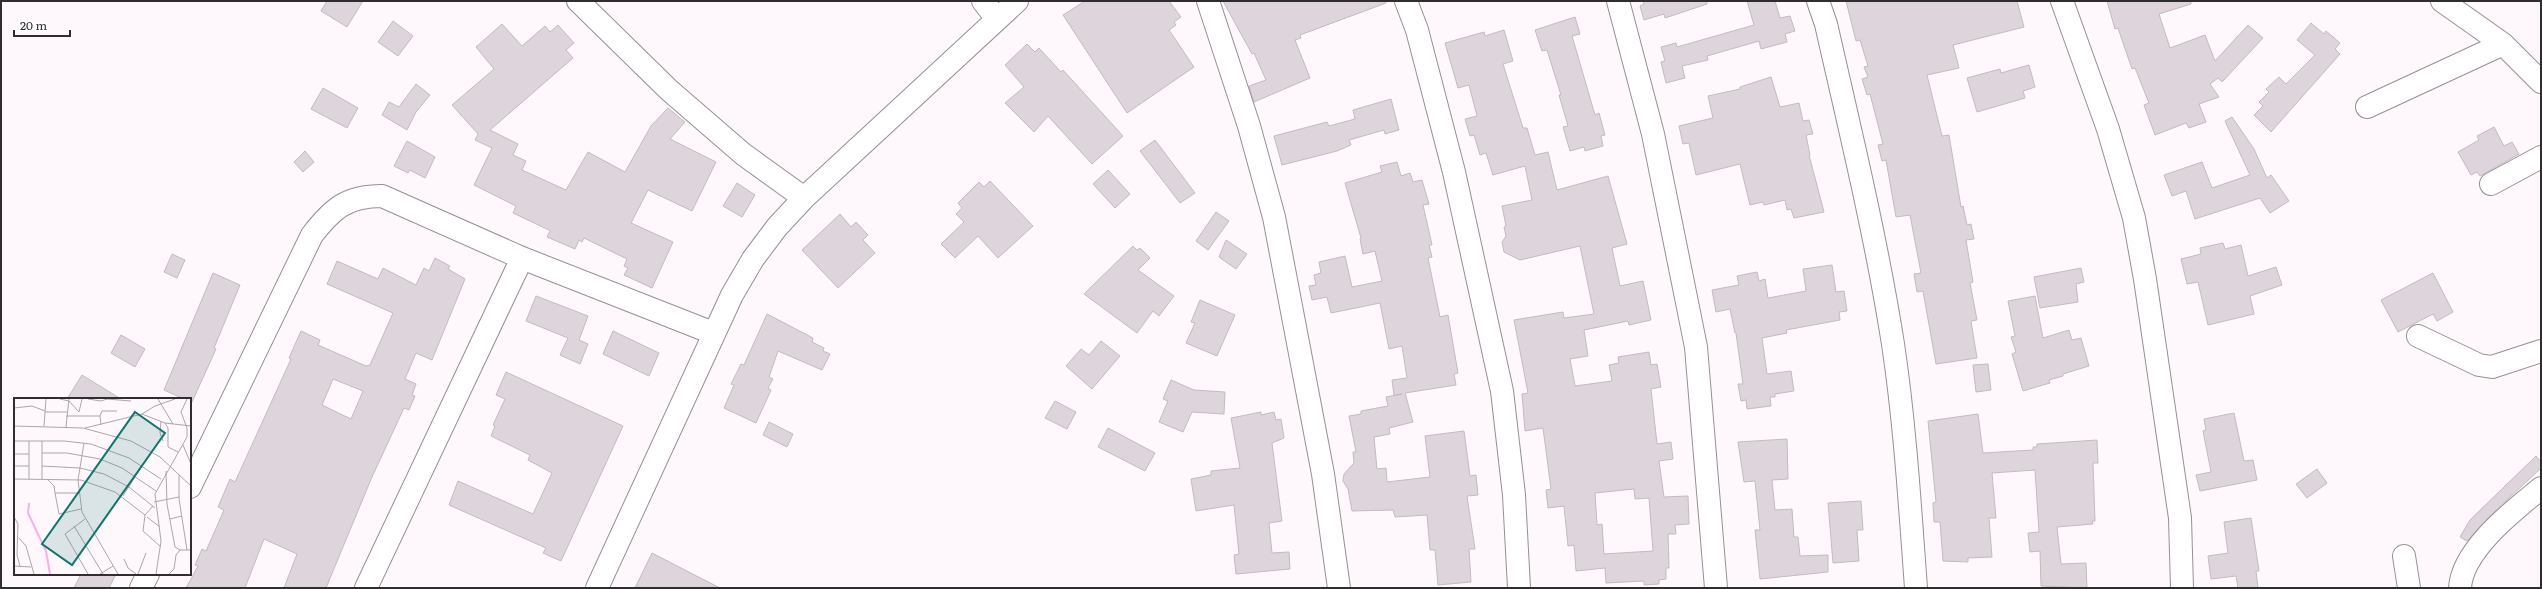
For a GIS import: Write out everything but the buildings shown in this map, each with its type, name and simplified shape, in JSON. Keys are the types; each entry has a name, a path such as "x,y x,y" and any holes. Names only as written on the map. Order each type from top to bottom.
{"street":[{"path":"578,1 680,99 743,154 804,198"},
{"path":"983,1 996,18"},
{"path":"597,588 713,333 753,259 777,227 804,198 996,18 1017,1"},
{"path":"1208,1 1249,126 1274,217 1323,474 1339,588"},
{"path":"1406,1 1416,30 1454,172 1502,391 1514,495 1519,588"},
{"path":"1618,1 1654,142 1696,347 1716,588"},
{"path":"1818,1 1826,24 1871,224 1893,344 1906,455 1911,588"},
{"path":"2062,1 2108,129 2134,218 2145,279 2180,518 2182,588"},
{"path":"2442,1 2503,44 2541,82"},
{"path":"2367,107 2503,44"},
{"path":"2491,184 2541,157"},
{"path":"191,485 312,235 333,210 349,200 366,196 382,196 522,258 713,333"},
{"path":"366,588 522,258"},
{"path":"2418,336 2478,365 2492,367 2541,351"},
{"path":"2460,588 2463,569 2496,525 2541,488"},
{"path":"2404,556 2409,588"},
{"path":"141,588 148,575"}]}
